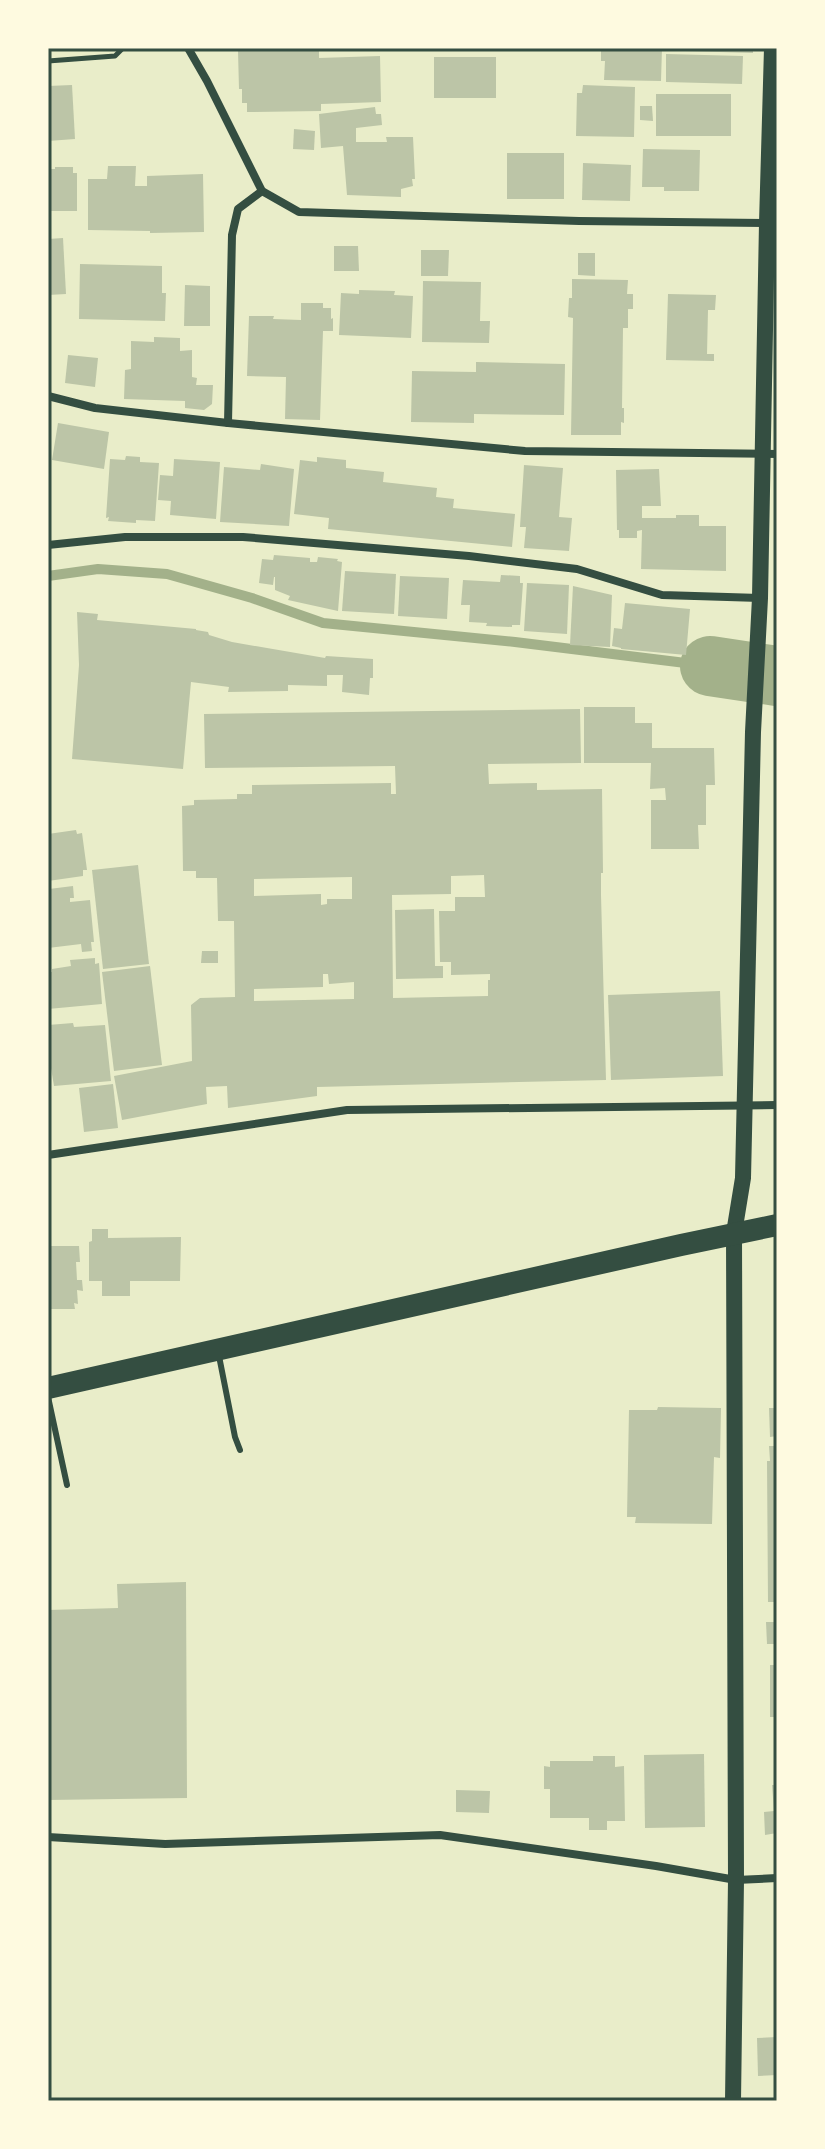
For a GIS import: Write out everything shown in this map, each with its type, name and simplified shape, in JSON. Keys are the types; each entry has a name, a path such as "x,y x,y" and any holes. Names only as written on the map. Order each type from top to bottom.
{"highway":[{"path":"48,1388 777,1225"}],"main road":[{"path":"733,2101 736,1880 734,1233 743,1178 753,732 770,454 767,223 772,48"}],"street":[{"path":"188,48 262,191 299,212 579,221 767,223"},
{"path":"228,423 232,235 238,209 262,191"},
{"path":"48,396 95,408 525,451 770,454"},
{"path":"48,545 125,537 243,537 469,556 577,569 662,595 760,598"},
{"path":"48,1155 347,1110 777,1105"},
{"path":"48,1837 165,1844 440,1835 736,1880 777,1878"}],"lane":[{"path":"217,1348 240,1450"},
{"path":"48,1397 67,1485"}],"path":[{"path":"48,61 115,56 123,48"}],"building":[{"path":"268,48 319,48 319,58 380,56 381,102 321,104 321,111 247,112 247,103 242,103 242,89 239,89 238,51 269,51"},
{"path":"601,48 662,48 661,81 604,80 605,61 601,61"},
{"path":"685,48 753,48 753,53 685,51"},
{"path":"666,54 743,56 742,84 666,82"},
{"path":"434,57 496,57 496,98 434,98"},
{"path":"72,85 75,139 48,141 48,86"},
{"path":"583,85 635,87 634,137 576,136 577,93 582,93"},
{"path":"656,94 731,94 731,136 656,136"},
{"path":"640,106 652,106 653,121 640,120"},
{"path":"375,107 376,114 381,114 382,125 356,128 356,142 387,142 386,137 413,137 415,179 412,179 413,186 401,189 401,197 347,195 343,146 321,148 319,114"},
{"path":"294,129 315,131 314,150 293,149"},
{"path":"643,149 700,150 699,191 664,191 664,187 642,187"},
{"path":"507,153 564,153 564,199 507,199"},
{"path":"583,163 631,165 630,201 582,200"},
{"path":"108,166 136,166 135,186 147,186 147,176 203,174 204,232 88,230 88,179 107,179"},
{"path":"73,167 73,173 77,173 77,211 48,211 48,169"},
{"path":"63,238 66,294 48,295 48,239"},
{"path":"334,246 358,246 359,271 334,271"},
{"path":"421,250 449,250 448,276 421,276"},
{"path":"578,253 595,253 595,276 578,275"},
{"path":"80,264 162,266 162,293 166,293 165,321 79,319"},
{"path":"572,279 628,280 627,294 633,294 633,309 628,309 628,328 623,328 624,423 621,422 621,435 571,435 573,318 568,317"},
{"path":"423,281 481,282 480,321 490,321 489,343 422,342"},
{"path":"185,285 210,286 210,326 184,326"},
{"path":"359,290 395,291 394,295 413,296 411,338 339,335 341,293 359,294"},
{"path":"668,294 716,295 715,310 708,310 707,354 714,354 714,361 666,360"},
{"path":"301,303 323,303 323,308 331,308 333,318 333,331 323,331 320,420 285,419 286,377 247,376 249,316 301,320"},
{"path":"154,337 180,338 180,351 192,350 192,377 197,378 196,385 213,385 212,404 204,410 185,408 185,401 124,399 125,370 131,369 131,341 154,342"},
{"path":"68,355 98,358 95,387 65,383"},
{"path":"476,362 565,364 564,415 474,414 474,423 411,422 412,371 476,372"},
{"path":"58,423 109,432 104,469 52,460"},
{"path":"126,456 140,457 140,462 159,463 155,521 136,520 136,523 108,521 109,517 106,518 110,459 125,460"},
{"path":"317,457 346,460 346,468 384,472 383,482 437,488 436,497 454,499 453,508 515,514 512,547 328,529 329,518 294,514 300,460 317,462"},
{"path":"174,459 220,462 216,519 170,515 171,501 158,500 160,475 173,476"},
{"path":"261,464 294,469 289,526 220,522 224,467 260,470"},
{"path":"524,465 563,468 559,517 572,518 569,551 524,548 526,527 520,527"},
{"path":"659,469 661,506 642,506 642,518 699,515 699,526 726,526 726,571 641,569 642,530 637,531 637,538 619,538 616,470"},
{"path":"274,555 310,558 310,562 317,562 318,557 342,562 338,611 288,600 290,596 275,590 275,577 273,585 259,583 262,559 273,560"},
{"path":"345,571 396,574 394,614 342,611"},
{"path":"501,575 520,576 520,583 523,583 520,625 486,626 487,623 469,622 470,605 461,605 463,580 500,582"},
{"path":"400,576 449,578 447,619 398,616"},
{"path":"527,583 569,585 567,634 524,631"},
{"path":"573,586 612,595 610,647 570,645"},
{"path":"625,603 690,609 686,655 612,646 614,628 622,629"},
{"path":"77,612 98,614 97,620 196,629 232,642 325,658 373,659 369,695 342,692 343,675 327,675 327,686 288,685 288,691 228,692 229,687 191,682 183,769 72,759 79,665"},
{"path":"584,707 635,707 635,723 652,723 652,748 714,748 715,785 706,785 706,825 698,825 699,849 651,849 651,800 666,800 665,788 650,789 651,763 584,763"},
{"path":"580,709 581,763 488,764 489,784 537,783 537,790 602,789 601,895 606,1080 317,1087 317,1096 228,1108 227,1086 206,1087 207,1104 122,1120 114,1076 192,1061 191,1005 200,998 235,997 234,921 218,921 217,878 196,878 196,871 183,871 182,806 194,805 194,800 237,799 237,794 252,794 252,785 391,783 391,794 396,794 395,766 205,768 204,714","holes":["484,875 485,897 455,897 455,911 439,911 440,962 451,962 451,975 490,974 488,996 393,998 392,895 451,894 451,876","352,877 352,899 327,899 327,904 321,905 321,894 254,896 254,879","323,974 328,974 329,984 354,982 354,999 254,1001 254,989 323,987"]},
{"path":"76,830 77,834 82,833 87,870 83,870 83,876 48,881 48,834"},
{"path":"138,865 149,964 103,969 92,870"},
{"path":"73,886 74,898 70,898 70,902 90,900 92,951 82,952 81,944 48,948 49,889"},
{"path":"434,909 435,966 443,966 443,978 396,979 395,910"},
{"path":"202,951 218,951 218,963 201,963"},
{"path":"95,958 95,964 99,963 102,1004 48,1009 48,972 71,966 70,960"},
{"path":"150,966 162,1065 114,1071 102,972"},
{"path":"720,991 723,1076 611,1080 608,995"},
{"path":"73,1023 74,1027 105,1025 111,1081 54,1086 48,1050 48,1025"},
{"path":"113,1084 118,1128 84,1132 79,1088"},
{"path":"92,1229 108,1229 108,1238 181,1237 180,1281 130,1281 130,1296 102,1296 102,1281 89,1281"},
{"path":"48,1246 79,1246 77,1280 82,1280 83,1291 77,1290 78,1304 74,1303 75,1309 48,1309"},
{"path":"658,1407 721,1408 720,1458 714,1457 712,1524 635,1523 636,1517 627,1517 629,1410 657,1410"},
{"path":"769,1408 777,1408 777,1436 770,1437"},
{"path":"769,1446 777,1446 777,1602 768,1602"},
{"path":"186,1582 187,1798 48,1800 48,1610 118,1608 117,1584"},
{"path":"766,1622 777,1622 777,1644 767,1644"},
{"path":"770,1665 777,1665 777,1717 770,1717"},
{"path":"704,1754 705,1827 645,1828 644,1755"},
{"path":"593,1756 615,1756 615,1767 624,1766 625,1821 607,1821 607,1830 589,1830 589,1818 550,1818 550,1789 544,1789 544,1766 550,1767 550,1761 593,1761"},
{"path":"772,1785 777,1785 777,1833 765,1835 764,1812 774,1811"},
{"path":"456,1790 490,1791 489,1813 456,1812"},
{"path":"777,2037 777,2075 758,2076 757,2038"}],"waterway":[{"path":"48,576 98,569 167,574 252,598 323,623 710,666"},
{"path":"710,666 777,676"}]}
